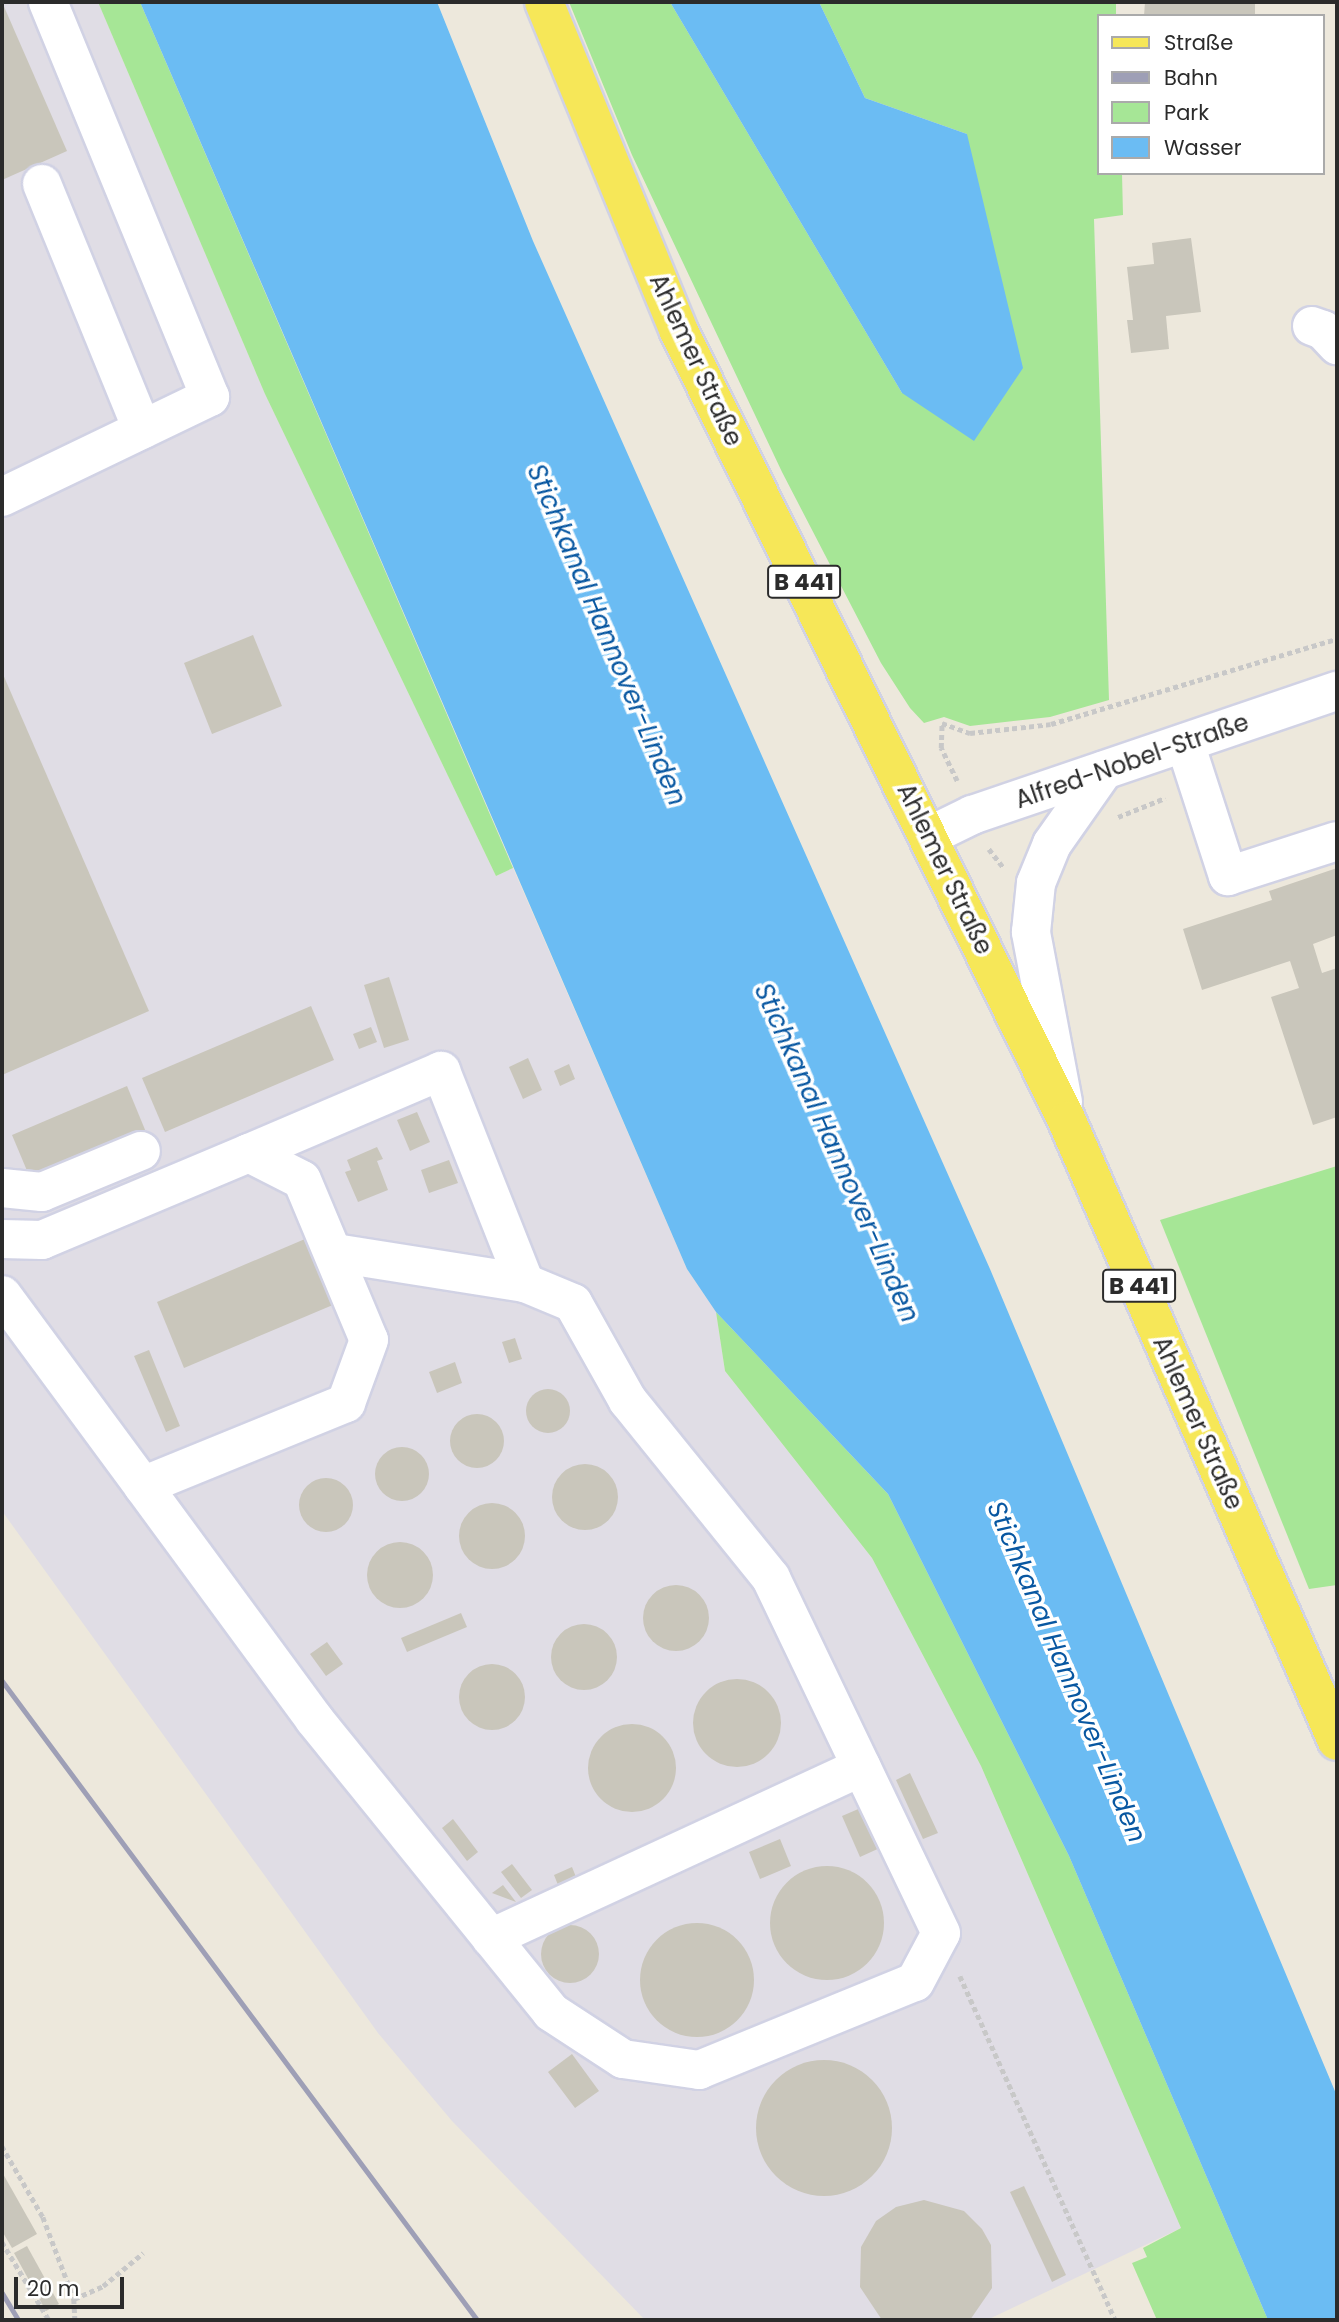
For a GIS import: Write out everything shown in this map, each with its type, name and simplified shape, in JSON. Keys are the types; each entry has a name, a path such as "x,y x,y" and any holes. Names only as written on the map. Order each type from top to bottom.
{"main road":[{"name":"Ahlemer Straße","path":"544,2 678,329 1067,1121 1337,1741"}],"street":[{"path":"2,497 209,397 48,2"},
{"path":"41,184 142,429"},
{"name":"Alfred-Nobel-Straße","path":"929,836 972,815 1337,691"},
{"path":"1185,743 1228,876 1337,841"},
{"path":"1067,1121 1031,932 1036,883 1052,844 1104,770"},
{"path":"2,1238 42,1240 441,1071 525,1283"},
{"path":"2,1188 42,1192 141,1151"},
{"path":"143,1486 346,1403 369,1340 336,1253 302,1180 249,1153"},
{"path":"2,1294 314,1719 551,2012 623,2059 699,2070 915,1982 941,1933 771,1578 628,1401 573,1303 525,1283 336,1253"},
{"path":"491,1938 861,1767"}],"path":[{"path":"941,1933 1115,2320"},
{"path":"2,2146 43,2217 74,2300 75,2320"},
{"path":"2,2242 49,2320"},
{"path":"74,2300 103,2286 144,2253"}],"shaded area":[{"path":"2,2 98,2 265,394 496,876 513,868 687,1269 716,1312 725,1371 872,1558 981,1766 1181,2228 987,2320 645,2320 452,2121 378,2033 2,1511"}],"green space":[{"path":"98,2 140,2 513,868 496,876 265,394"},
{"path":"569,2 670,2 902,393 967,134 865,98 819,2 1116,2 1116,14 1098,14 1098,175 1122,175 1123,215 1094,219 1109,700 1050,717 970,726 944,717 924,723 910,708 881,663 782,472 632,155"},
{"path":"1337,1166 1337,1585 1309,1589 1160,1220"},
{"path":"716,1312 888,1494 1069,1856 1268,2320 1157,2320 1132,2263 1147,2257 1143,2248 1181,2228 981,1766 872,1558 725,1371"}],"water":[{"name":"Stichkanal Hannover-Linden","path":"140,2 437,2 533,241 990,1269 1337,2096 1337,2320 1268,2320 1069,1856 888,1494 716,1312 687,1269"},
{"path":"670,2 819,2 865,98 967,134 1023,368 974,441 902,393"}],"building":[{"path":"2,2 67,151 2,180"},
{"path":"1145,2 1255,2 1255,14 1144,14"},
{"path":"1191,238 1201,312 1166,316 1169,349 1131,353 1127,320 1133,320 1127,267 1154,264 1152,243"},
{"path":"253,635 282,706 212,734 184,663"},
{"path":"2,672 149,1011 2,1075"},
{"path":"1337,868 1337,935 1313,944 1322,973 1337,968 1337,1117 1313,1125 1271,997 1299,988 1290,961 1202,990 1183,929 1272,900 1269,891"},
{"path":"389,977 409,1040 384,1048 364,985"},
{"path":"311,1006 334,1060 165,1132 142,1078"},
{"path":"371,1027 377,1042 359,1049 353,1034"},
{"path":"528,1058 542,1090 523,1099 509,1067"},
{"path":"569,1064 575,1079 560,1086 554,1071"},
{"path":"127,1086 148,1137 33,1185 12,1135"},
{"path":"417,1112 430,1142 410,1151 397,1120"},
{"path":"377,1147 383,1159 377,1161 388,1190 358,1202 345,1172 351,1170 347,1160"},
{"path":"449,1160 458,1183 429,1193 421,1170"},
{"path":"319,1233 347,1299 184,1368 157,1302"},
{"path":"515,1338 522,1359 509,1363 502,1342"},
{"path":"149,1350 180,1426 166,1432 134,1356"},
{"path":"455,1362 462,1383 437,1393 429,1372"},
{"path":"548,1389 564,1395 570,1411 564,1427 548,1433 532,1427 526,1411 532,1395"},
{"path":"477,1414 496,1422 504,1441 496,1460 477,1468 458,1460 450,1441 458,1422"},
{"path":"402,1447 421,1455 429,1474 421,1493 402,1501 383,1493 375,1474 383,1455"},
{"path":"578,1464 592,1464 604,1469 613,1478 618,1497 616,1510 609,1521 592,1530 578,1530 566,1525 557,1516 552,1504 552,1490 557,1478 566,1469"},
{"path":"326,1478 345,1486 353,1505 345,1524 326,1532 307,1524 299,1505 307,1486"},
{"path":"485,1503 499,1503 511,1508 520,1517 525,1536 523,1549 516,1560 499,1569 485,1569 473,1564 464,1555 459,1543 459,1529 464,1517 473,1508"},
{"path":"393,1542 407,1542 419,1547 428,1556 433,1575 431,1588 424,1599 407,1608 393,1608 381,1603 372,1594 367,1582 367,1568 372,1556 381,1547"},
{"path":"669,1585 683,1585 695,1590 704,1599 709,1618 707,1631 700,1642 683,1651 669,1651 657,1646 648,1637 643,1625 643,1611 648,1599 657,1590"},
{"path":"461,1613 467,1627 407,1652 401,1638"},
{"path":"577,1624 591,1624 603,1629 612,1638 617,1657 615,1670 608,1681 591,1690 577,1690 565,1685 556,1676 551,1664 551,1650 556,1638 565,1629"},
{"path":"327,1642 343,1664 326,1676 310,1654"},
{"path":"485,1664 499,1664 511,1669 520,1678 525,1697 523,1710 516,1721 499,1730 485,1730 473,1725 464,1716 459,1704 459,1690 464,1678 473,1669"},
{"path":"737,1679 754,1683 768,1692 777,1706 781,1723 777,1740 768,1754 754,1763 737,1767 720,1763 706,1754 697,1740 693,1723 697,1706 706,1692 720,1683"},
{"path":"632,1724 649,1728 663,1737 672,1751 676,1768 672,1785 663,1799 649,1808 632,1812 615,1808 601,1799 592,1785 588,1768 592,1751 601,1737 615,1728"},
{"path":"910,1773 938,1833 923,1839 896,1780"},
{"path":"863,1807 882,1847 860,1857 842,1816"},
{"path":"453,1819 478,1852 467,1861 442,1828"},
{"path":"780,1839 791,1866 760,1879 749,1852"},
{"path":"512,1864 532,1890 521,1898 501,1872"},
{"path":"827,1866 849,1870 868,1882 880,1901 884,1923 880,1945 868,1964 849,1976 827,1980 805,1976 786,1964 774,1945 770,1923 774,1901 786,1882 805,1870"},
{"path":"572,1867 578,1882 560,1890 554,1875"},
{"path":"503,1885 516,1902 492,1893"},
{"path":"697,1923 719,1927 738,1939 750,1958 754,1980 750,2002 738,2021 719,2033 697,2037 675,2033 656,2021 644,2002 640,1980 644,1958 656,1939 675,1927"},
{"path":"570,1925 581,1927 594,1938 599,1954 597,1965 586,1978 570,1983 559,1981 546,1970 541,1954 543,1943 554,1930"},
{"path":"572,2054 599,2091 575,2108 548,2072"},
{"path":"824,2060 850,2065 872,2080 887,2102 892,2128 887,2154 872,2176 850,2191 824,2196 798,2191 776,2176 761,2154 756,2128 761,2102 776,2080 798,2065"},
{"path":"2,2172 37,2234 12,2248 2,2231"},
{"path":"1024,2186 1066,2275 1052,2282 1010,2192"},
{"path":"924,2200 964,2211 982,2229 991,2245 992,2288 970,2320 882,2320 860,2287 861,2247 876,2221 896,2207"},
{"path":"27,2246 59,2304 46,2311 14,2253"}],"railway":[{"path":"2,1681 477,2320"},
{"path":"2,2293 18,2320"}]}
